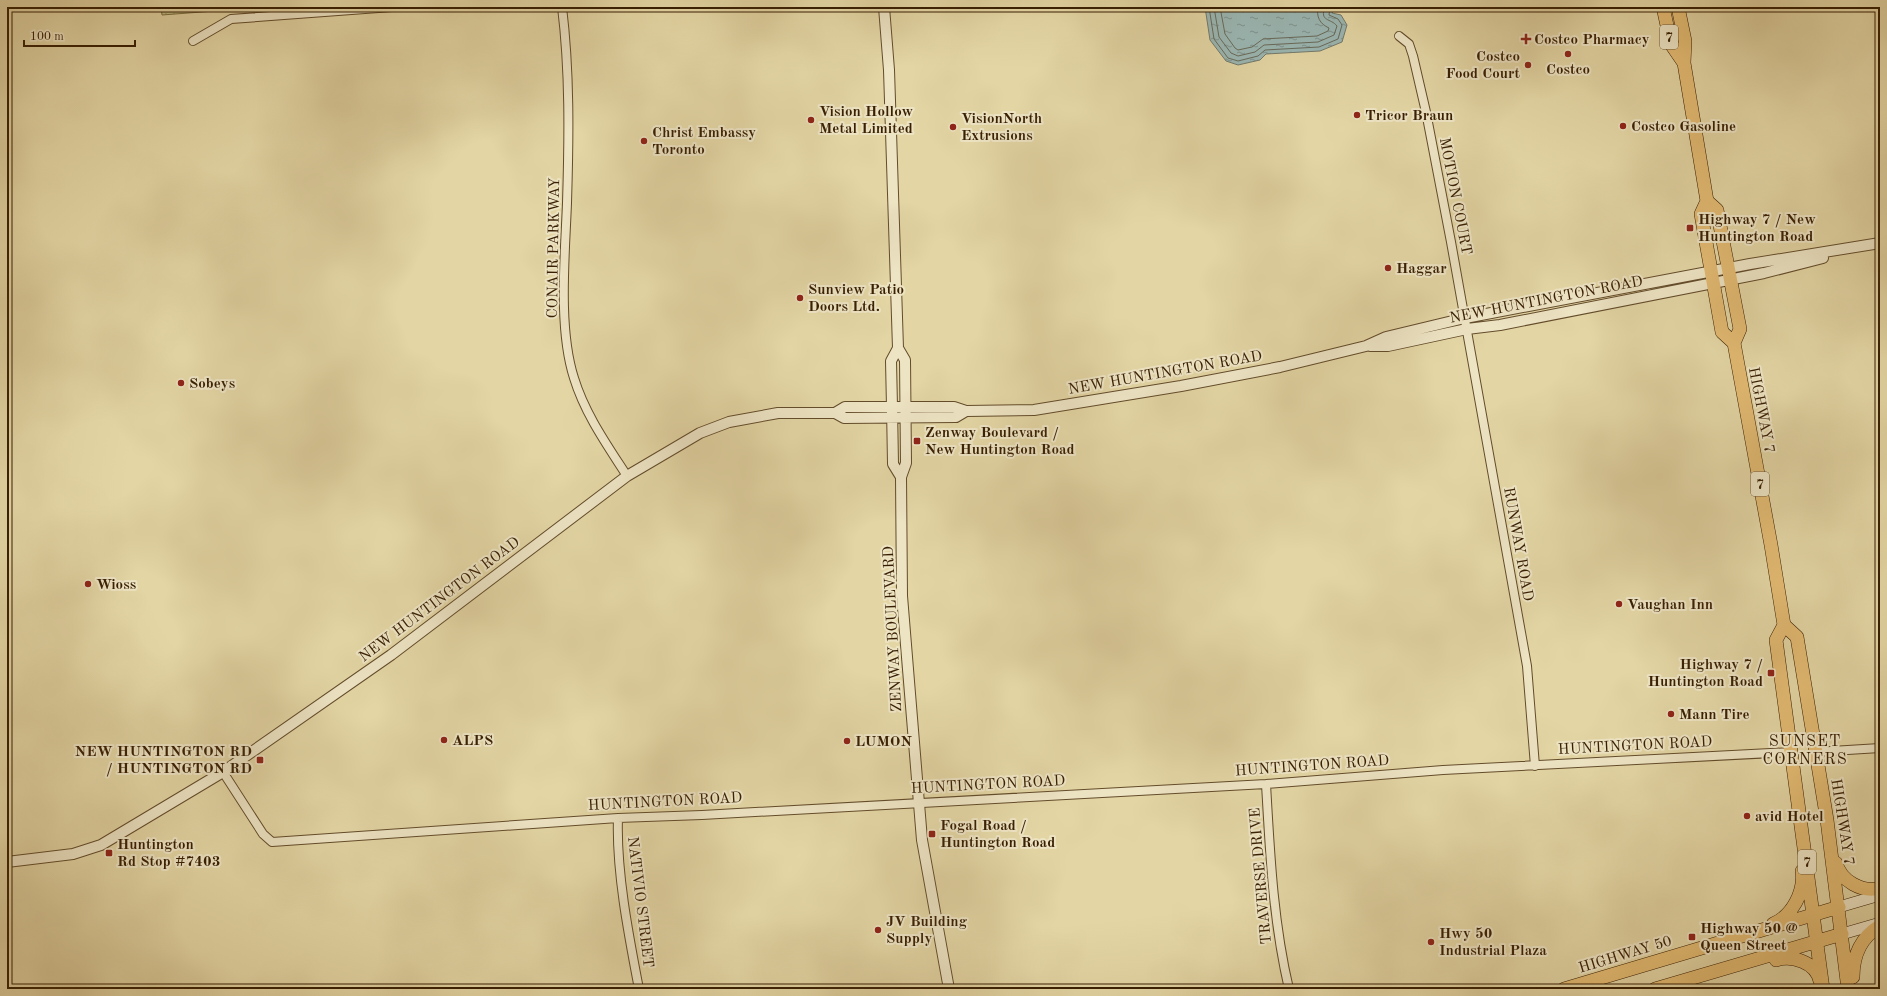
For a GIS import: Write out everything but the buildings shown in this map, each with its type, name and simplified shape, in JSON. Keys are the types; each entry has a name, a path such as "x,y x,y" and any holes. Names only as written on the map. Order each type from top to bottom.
{"main road":[{"name":"7","path":"1663,7 1671,44 1684,63"},
{"name":"7","path":"1678,7 1685,41 1684,63 1706,201 1701,214 1722,332 1734,343"},
{"name":"HIGHWAY 7","path":"1706,201 1717,210 1730,274 1740,329 1734,343 1784,625 1796,638 1827,820 1848,989"},
{"name":"7","path":"1784,625 1776,640 1814,915"},
{"path":"1722,942 1724,938 1777,922 1796,900 1800,892 1803,878 1795,815 1800,810"},
{"path":"1827,820 1830,822 1836,865 1842,874 1861,888 1871,890 1880,888"},
{"name":"HIGHWAY 50","path":"1564,989 1880,895"},
{"path":"1814,915 1822,989"},
{"path":"1655,989 1880,923"},
{"path":"1854,989 1853,970 1857,952 1864,940 1880,926"},
{"path":"1721,970 1729,974 1779,959 1793,958 1806,964 1815,972 1819,977 1822,989"}],"street":[{"path":"193,41 230,19 392,7"},
{"name":"CONAIR PARKWAY","path":"562,7 569,92 565,266 566,337 574,378 588,414 627,476"},
{"name":"ZENWAY BOULEVARD","path":"884,7 889,70 898,348 905,360 906,463 901,477 902,596 922,840 950,989"},
{"name":"MOTION COURT","path":"1399,36 1408,44 1413,56 1428,120 1467,329"},
{"name":"NEW HUNTINGTON ROAD","path":"7,862 73,854 101,845 223,772 391,655 627,476 700,432 726,423 778,413 835,413 844,418 893,418 906,412 954,407 966,411 1034,410 1280,367 1366,346 1386,337 1465,318 1730,274 1806,263 1855,248 1880,243"},
{"name":"NEW HUNTINGTON ROAD","path":"1366,346 1388,346 1467,329 1500,325 1713,277"},
{"name":"RUNWAY ROAD","path":"1467,329 1527,666 1535,766"},
{"name":"ZENWAY BOULEVARD","path":"898,348 891,361 892,407 894,464 901,477"},
{"name":"NEW HUNTINGTON ROAD","path":"835,413 845,407 892,407 906,412"},
{"path":"1815,752 1880,748"},
{"name":"HUNTINGTON ROAD","path":"223,772 263,834 272,842 618,818 1266,784 1444,770 1792,752"},
{"name":"TRAVERSE DRIVE","path":"1266,784 1275,913 1281,953 1289,989"},
{"name":"NATIVIO STREET","path":"618,818 618,843 625,904 639,989"}],"green space":[{"path":"161,7 267,7 162,15"}],"water":[{"path":"1205,7 1335,7 1332,13 1341,15 1347,25 1342,42 1320,51 1266,54 1260,60 1238,65 1226,61 1210,40"}],"place":[{"name":"Costco Pharmacy","path":"1526,39"},
{"name":"Costco","path":"1568,54"},
{"name":"Costco Food Court","path":"1528,65"},
{"name":"Tricor Braun","path":"1357,115"},
{"name":"Vision Hollow Metal Limited","path":"811,120"},
{"name":"Costco Gasoline","path":"1623,126"},
{"name":"VisionNorth Extrusions","path":"953,127"},
{"name":"Christ Embassy Toronto","path":"644,141"},
{"name":"Highway 7 / New Huntington Road","path":"1690,228"},
{"name":"Haggar","path":"1388,268"},
{"name":"Sunview Patio Doors Ltd.","path":"800,298"},
{"name":"Sobeys","path":"181,383"},
{"name":"Zenway Boulevard / New Huntington Road","path":"917,441"},
{"name":"Wioss","path":"88,584"},
{"name":"Vaughan Inn","path":"1619,604"},
{"name":"Highway 7 / Huntington Road","path":"1771,673"},
{"name":"Mann Tire","path":"1671,714"},
{"name":"ALPS","path":"444,740"},
{"name":"LUMON","path":"847,741"},
{"name":"NEW HUNTINGTON RD / HUNTINGTON RD","path":"260,760"},
{"name":"avid Hotel","path":"1747,816"},
{"name":"Fogal Road / Huntington Road","path":"932,834"},
{"name":"Huntington Rd Stop #7403","path":"109,853"},
{"name":"JV Building Supply","path":"878,930"},
{"name":"Highway 50 @ Queen Street","path":"1692,937"},
{"name":"Hwy 50 Industrial Plaza","path":"1431,942"}],"district":[{"name":"SUNSET CORNERS","path":"1805,749"}]}
